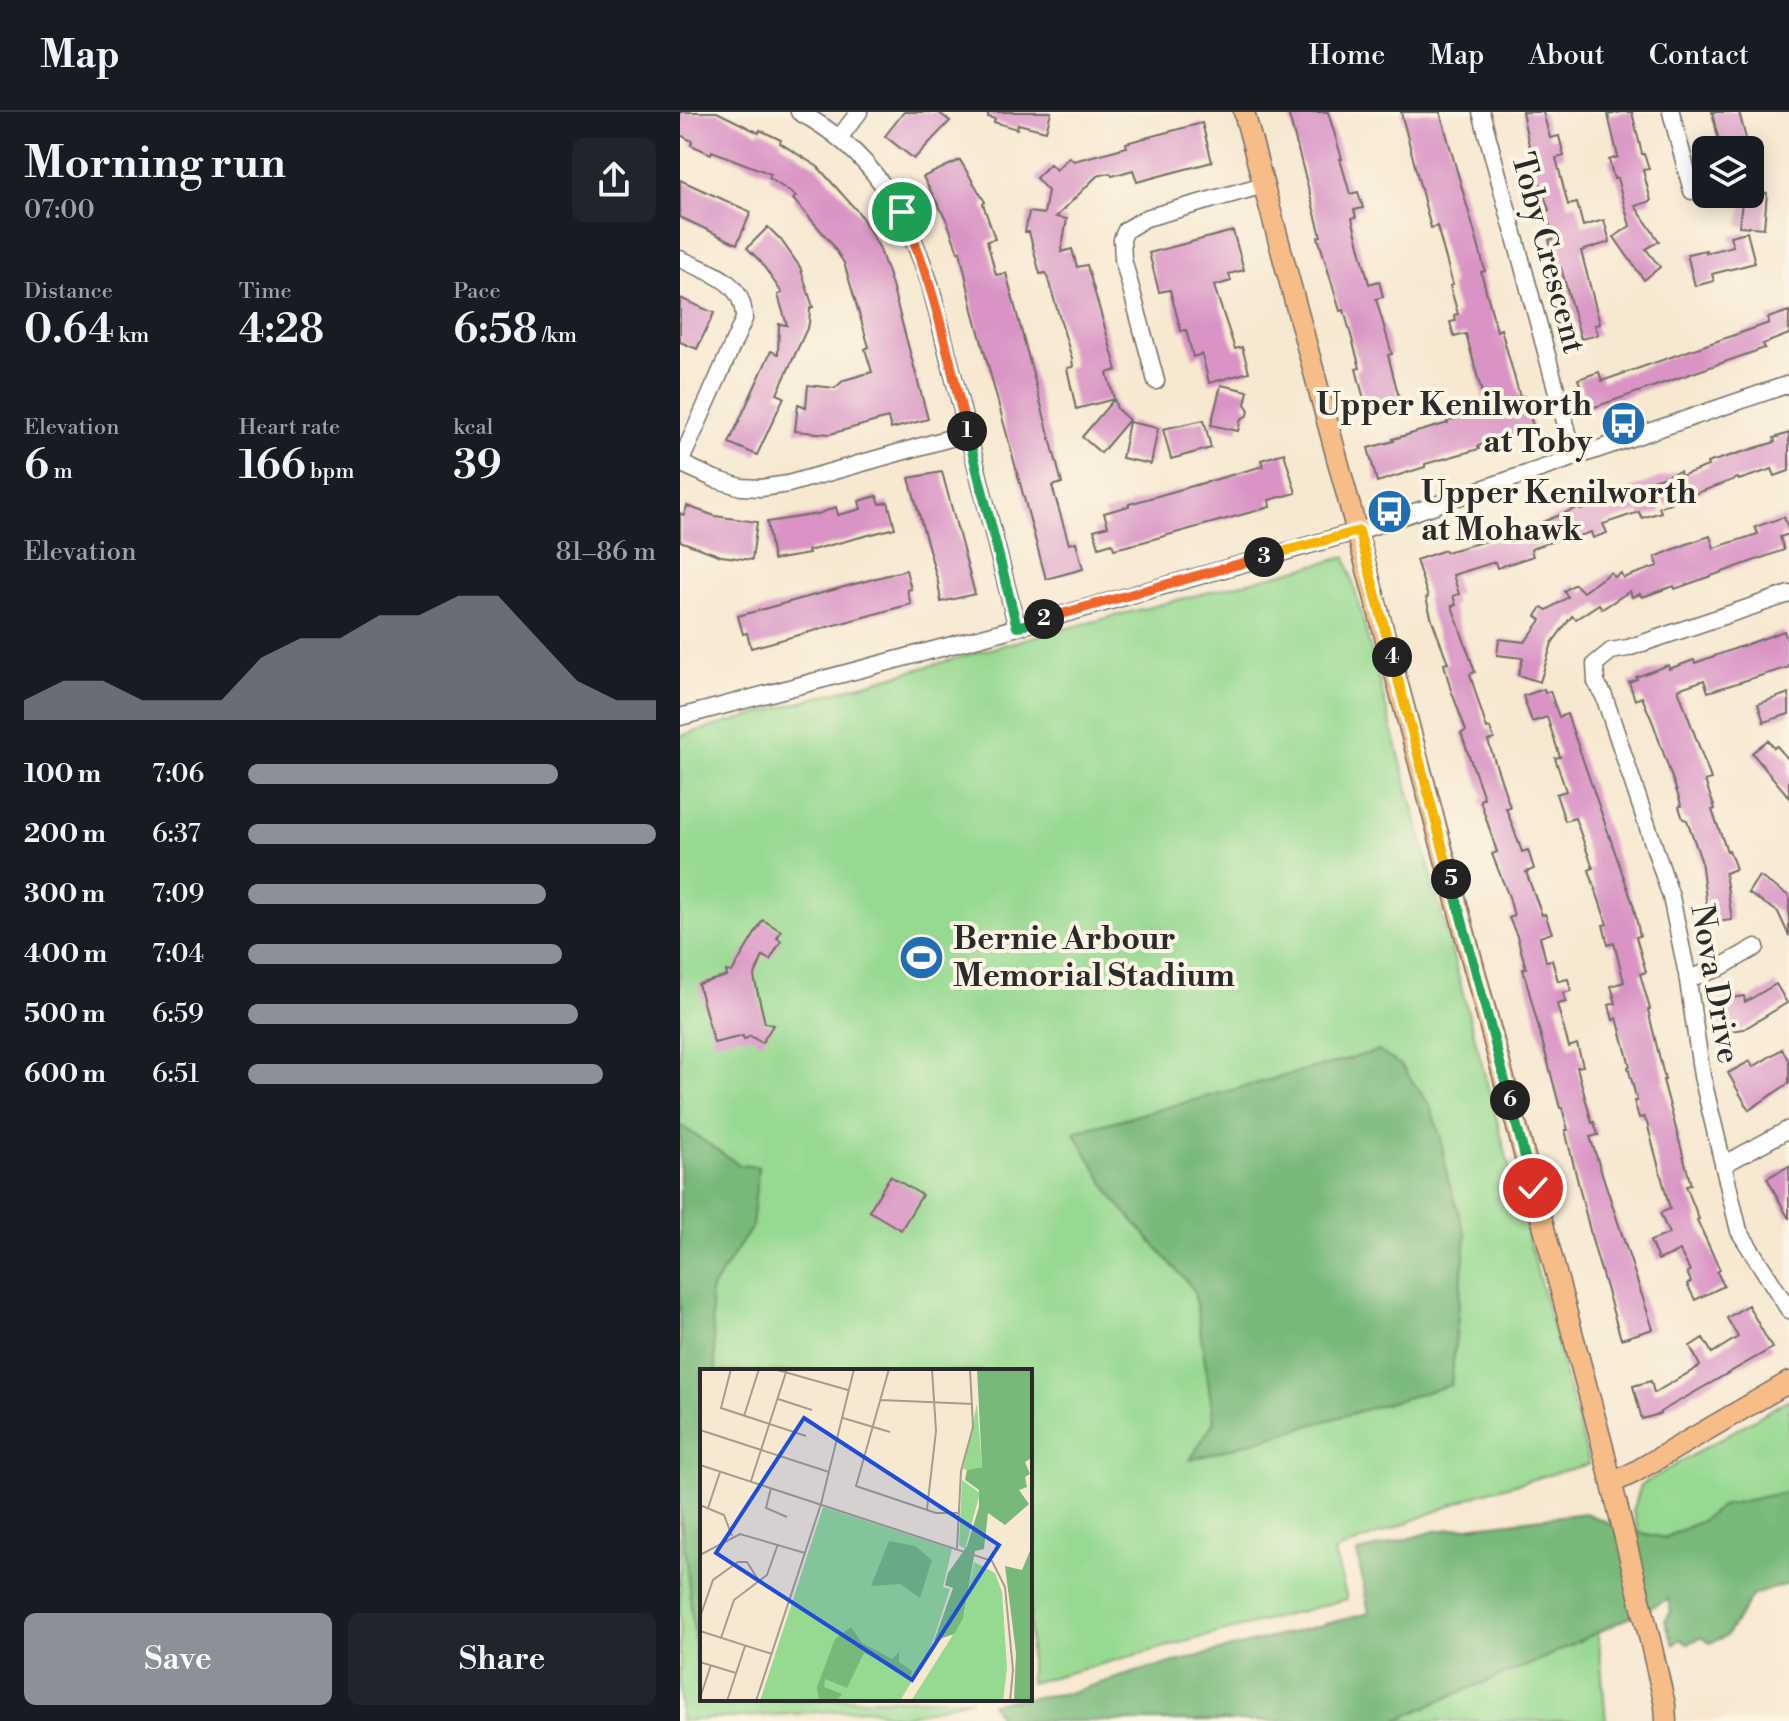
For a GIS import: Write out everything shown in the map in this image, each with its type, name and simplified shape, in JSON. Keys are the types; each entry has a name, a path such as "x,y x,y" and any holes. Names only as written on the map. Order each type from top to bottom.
{"main road":[{"path":"1244,112 1359,531 1612,1483 1665,1705 1666,1721"},
{"path":"1612,1483 1789,1382"}],"street":[{"path":"799,112 839,138 881,179 902,212 917,246 930,284 1017,627"},
{"path":"839,138 859,112"},
{"name":"Toby Crescent","path":"1481,112 1574,455"},
{"path":"1671,112 1692,191"},
{"path":"1156,381 1123,259 1122,239 1126,230 1146,218 1264,185"},
{"path":"680,259 730,283 741,297 745,311 680,463 732,484 771,487 968,433"},
{"path":"680,717 1359,531 1789,384"},
{"name":"Nova Drive","path":"1789,594 1611,651 1595,664 1596,682 1604,696 1671,897 1688,979 1702,1076 1739,1231 1789,1310"},
{"path":"1688,979 1719,968 1756,947"},
{"path":"1725,1164 1789,1129"}],"green space":[{"path":"1346,557 1589,1464 1482,1493 1334,1552 1347,1599 1032,1682 1032,1369 700,1369 700,1701 963,1701 902,1717 866,1709 680,1721 680,736 1029,638"},
{"path":"1378,1051 1401,1065 1430,1106 1466,1236 1451,1385 1190,1460 1214,1421 1194,1290 1114,1199 1074,1132"},
{"path":"680,1125 740,1165 758,1167 752,1227 710,1291 716,1369 700,1369 700,1691 680,1507"},
{"path":"1789,1399 1789,1492 1722,1506 1701,1521 1664,1538 1639,1532 1633,1511 1641,1485"},
{"path":"1789,1492 1789,1583 1753,1595 1726,1636 1710,1643 1701,1637 1688,1644 1680,1639 1674,1645 1665,1621 1671,1611 1668,1599 1531,1664 1395,1721 1001,1721 991,1703 1032,1701 1032,1698 1068,1693 1136,1672 1369,1613 1357,1553 1435,1531 1585,1513 1626,1530 1665,1538 1701,1521 1721,1506"},
{"path":"1598,1632 1606,1721 1395,1721 1547,1655"}],"building":[{"path":"680,112 717,112 759,133 760,130 781,140 780,143 818,167 859,213 879,247 891,282 928,419 891,429 888,418 830,434 795,431 798,404 806,407 808,385 835,388 844,380 872,372 865,349 869,347 844,263 830,241 793,199 796,196 769,178 771,174 712,151 711,154 691,145 692,141 680,135"},
{"path":"904,112 938,112 950,121 914,159 885,136"},
{"path":"988,112 1051,112 1046,131 1018,124 1017,129 994,122 995,119 988,117"},
{"path":"1288,112 1328,112 1350,194 1358,192 1363,208 1354,210 1356,217 1352,218 1369,284 1379,281 1383,297 1376,299 1392,354 1388,355 1402,409 1369,418 1356,369 1360,368 1344,310 1340,311 1318,237 1321,236"},
{"path":"1401,112 1440,112 1478,244 1485,271 1481,272 1497,331 1501,329 1520,397 1524,396 1534,429 1377,482 1368,448 1486,408 1466,334 1454,337 1450,322 1456,321 1454,315 1458,314 1450,286 1453,285 1437,226 1431,228"},
{"path":"1522,112 1543,112 1550,138 1559,136 1564,156 1556,158 1568,205 1577,203 1583,226 1604,220 1610,242 1581,251 1600,324 1595,325 1598,335 1581,339 1561,268 1558,269 1549,240 1553,239 1546,211 1549,210 1533,164"},
{"path":"1632,112 1642,154 1649,169 1643,170 1651,201 1635,206 1659,241 1646,249 1660,267 1644,280 1614,237 1630,226 1609,160 1618,157 1608,115"},
{"path":"1712,112 1739,112 1745,136 1718,136"},
{"path":"1202,123 1212,162 1137,182 1133,170 1112,176 1110,173 1097,176 1056,217 1067,219 1061,252 1072,249 1077,267 1087,265 1117,370 1107,373 1114,399 1076,409 1067,368 1073,367 1072,359 1046,273 1040,274 1029,232 1025,232 1029,212 1044,214 1048,191 1036,178 1050,164 1056,170 1069,157 1074,161 1127,147 1126,143"},
{"path":"960,160 985,202 983,204 995,239 987,241 996,275 1006,273 1062,483 1052,486 1069,544 1076,542 1083,569 1046,579 960,251 923,177"},
{"path":"680,180 751,212 737,244 680,217"},
{"path":"1764,193 1767,193 1764,228 1739,226 1741,208 1764,208"},
{"path":"768,227 800,267 813,307 810,308 809,324 777,394 784,397 757,455 729,443 771,351 778,354 779,324 787,325 778,295 782,293 747,248"},
{"path":"1233,231 1244,270 1229,274 1231,281 1214,286 1235,349 1242,347 1249,372 1209,383 1202,354 1193,357 1186,330 1181,331 1170,290 1159,292 1149,253"},
{"path":"1747,232 1755,263 1712,274 1714,281 1695,286 1687,254 1733,246 1730,236"},
{"path":"680,298 714,313 697,349 680,342"},
{"path":"1789,311 1789,334 1763,344 1765,348 1589,409 1578,379 1599,372 1602,381 1769,323 1768,318"},
{"path":"1221,385 1248,391 1245,404 1248,415 1241,419 1238,431 1211,425"},
{"path":"1114,399 1117,409 1129,420 1101,453 1082,437"},
{"path":"1204,420 1211,448 1171,459 1163,429"},
{"path":"1129,422 1158,428 1151,464 1122,458"},
{"path":"1789,433 1789,471 1775,476 1772,469 1738,478 1659,507 1661,512 1642,518 1639,512 1603,524 1607,533 1593,538 1591,532 1573,538 1572,535 1533,548 1533,556 1497,568 1495,562 1453,575 1459,594 1453,596 1456,605 1452,606 1475,672 1470,674 1480,707 1487,729 1490,728 1494,739 1488,741 1510,807 1506,808 1522,852 1528,850 1534,869 1526,872 1552,933 1540,937 1546,961 1552,960 1558,981 1568,979 1571,991 1563,993 1566,1002 1557,1004 1569,1047 1577,1044 1583,1066 1577,1067 1598,1135 1590,1137 1653,1329 1621,1339 1594,1247 1565,1130 1568,1130 1523,969 1526,968 1509,918 1514,916 1509,897 1492,854 1497,852 1480,800 1484,798 1461,733 1466,731 1450,687 1444,664 1448,663 1432,620 1416,560 1515,530 1516,533 1650,481 1680,471 1681,476 1708,466 1707,463 1775,442 1774,438"},
{"path":"1284,453 1296,493 1269,500 1270,507 1114,549 1112,543 1099,547 1094,530 1108,526 1104,513 1263,466 1261,460"},
{"path":"942,472 975,594 941,602 909,478"},
{"path":"877,496 880,504 888,502 895,528 808,551 809,554 773,560 767,522 818,514 836,507 838,515 861,509 859,501"},
{"path":"687,506 715,516 757,522 752,560 721,556 680,541 680,513 684,515"},
{"path":"1784,517 1789,534 1780,537 1784,550 1675,589 1674,586 1642,597 1640,594 1632,597 1630,591 1602,609 1599,604 1576,619 1572,616 1552,643 1540,682 1518,675 1523,658 1497,655 1499,639 1525,642 1541,620 1536,616 1542,607 1547,610 1568,597 1564,591 1575,584 1583,592 1611,572 1614,577 1621,573 1623,578 1658,566 1655,557 1687,544 1710,536 1714,548 1758,534 1755,527"},
{"path":"906,570 911,604 751,648 747,633 743,634 738,616"},
{"path":"1784,631 1789,645 1789,667 1708,692 1704,680 1678,689 1711,779 1705,781 1715,809 1712,810 1736,869 1725,873 1732,920 1709,923 1701,860 1687,820 1683,819 1680,801 1653,723 1642,697 1635,700 1629,682 1668,665 1669,669 1694,660 1695,663"},
{"path":"1544,689 1545,693 1550,691 1559,717 1567,714 1633,904 1640,936 1636,937 1646,972 1640,974 1663,1080 1691,1185 1686,1186 1724,1286 1695,1300 1687,1284 1691,1282 1687,1272 1690,1271 1680,1251 1658,1260 1650,1241 1669,1234 1660,1213 1670,1209 1647,1123 1644,1117 1639,1118 1634,1101 1637,1101 1630,1066 1617,1018 1613,1020 1609,1005 1616,1003 1611,986 1624,982 1614,943 1608,945 1603,925 1607,924 1589,870 1593,868 1575,818 1565,821 1556,794 1566,791 1555,758 1560,757 1547,717 1532,722 1523,696"},
{"path":"1789,693 1789,714 1764,722 1758,704"},
{"path":"1768,740 1789,760 1789,797 1752,753"},
{"path":"1759,876 1789,896 1789,936 1778,912 1748,893"},
{"path":"763,920 781,931 777,938 781,941 770,960 763,956 754,977 765,1023 773,1025 762,1043 750,1036 744,1040 743,1036 714,1043 698,984 727,976 726,971 732,972"},
{"path":"1776,984 1787,1003 1744,1029 1722,1032 1720,1000 1744,996 1745,1002"},
{"path":"1782,1049 1789,1061 1789,1083 1749,1110 1728,1073 1750,1061 1753,1067"},
{"path":"1789,1166 1789,1219 1767,1178"},
{"path":"890,1176 922,1195 901,1230 869,1211"},
{"path":"1748,1305 1772,1348 1660,1414 1642,1419 1633,1386 1651,1381 1654,1393 1700,1366 1690,1346 1703,1338 1712,1353 1738,1337 1727,1318"}],"place":[{"name":"Upper Kenilworth at Toby","path":"1623,423"},
{"name":"Upper Kenilworth at Mohawk","path":"1390,511"},
{"name":"Bernie Arbour Memorial Stadium","path":"922,957"}],"route":[{"path":"902,212 930,284 1017,627 1359,531 1533,1188"}]}
